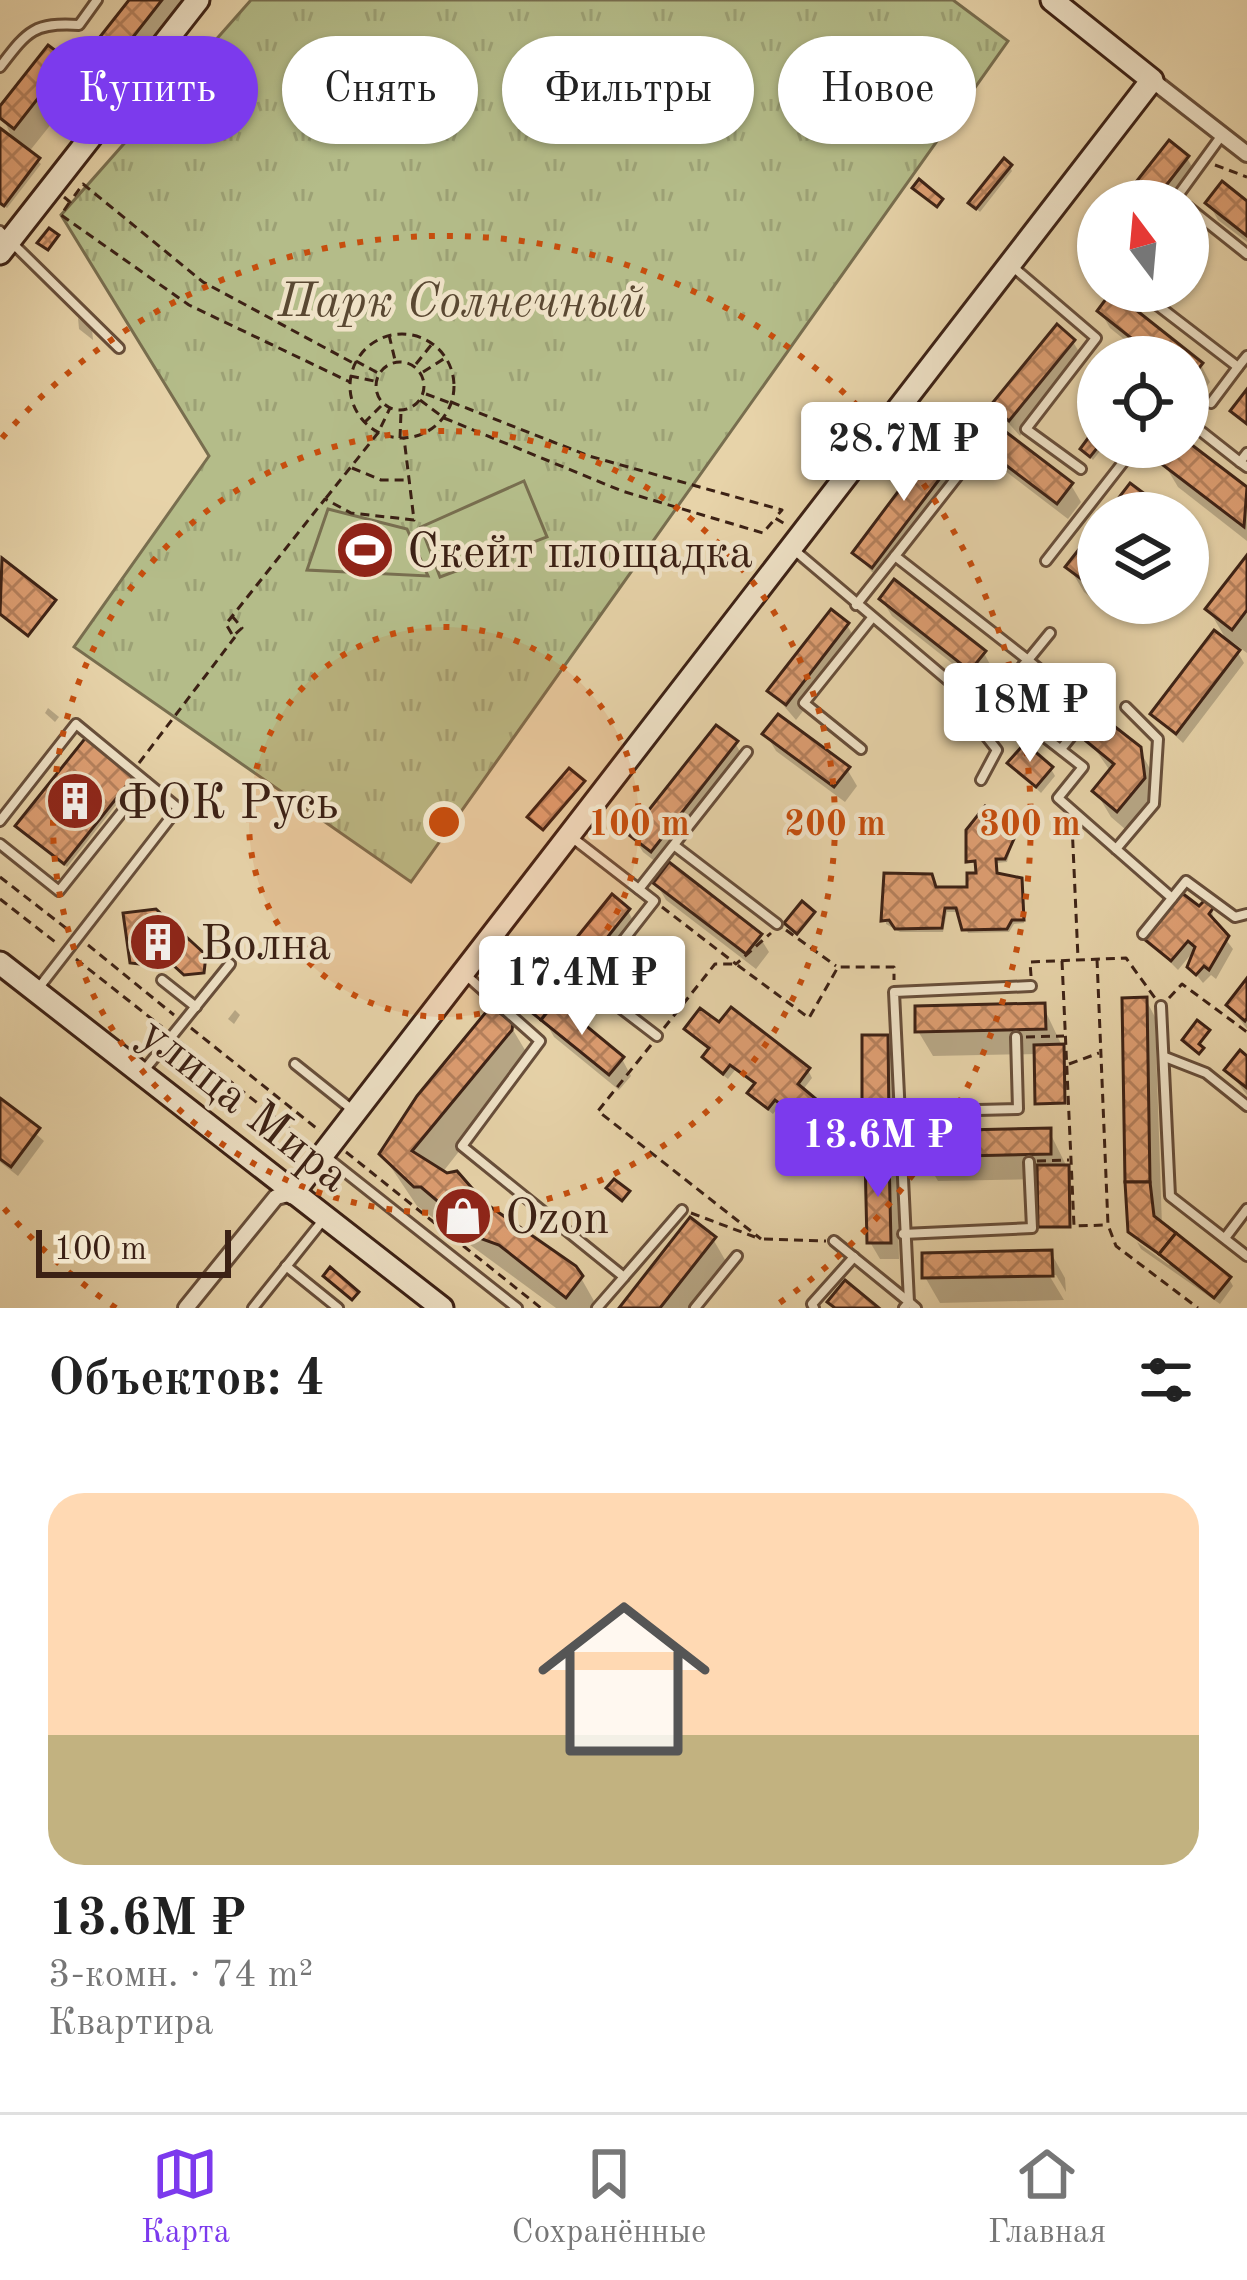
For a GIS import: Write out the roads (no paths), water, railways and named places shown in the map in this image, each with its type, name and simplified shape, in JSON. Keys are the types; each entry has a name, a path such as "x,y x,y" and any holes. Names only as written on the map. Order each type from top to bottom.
{"street":[{"path":"3,241 61,194 198,0"},
{"path":"1052,0 1247,154"},
{"path":"186,1308 276,1197 293,1193 329,1149 461,971 1152,80"},
{"name":"улица Мира","path":"0,963 442,1308"}],"lane":[{"path":"0,67 24,36 47,23 79,25 97,0"},
{"path":"1190,180 1222,135"},
{"path":"1209,224 1247,254"},
{"path":"3,241 119,348"},
{"path":"1010,265 1096,338 1026,429 1081,469"},
{"path":"1165,312 1238,368"},
{"path":"1211,403 1247,356"},
{"path":"1209,436 1245,461"},
{"path":"856,605 964,468"},
{"path":"1046,561 1119,468"},
{"path":"796,540 856,605 983,710"},
{"path":"895,556 1091,712 1061,749"},
{"path":"861,749 804,703 872,618"},
{"path":"981,780 997,750 978,726 983,710 997,700 1051,633"},
{"path":"997,700 1083,767 1058,798 1172,898"},
{"path":"1116,849 1154,804 1158,740 1126,707"},
{"path":"0,821 76,724 178,808 36,991"},
{"path":"639,889 747,752"},
{"path":"0,844 59,891 147,782"},
{"path":"567,834 654,901 590,984 657,1036"},
{"path":"675,846 777,924"},
{"path":"1143,934 1186,881 1235,917 1247,914"},
{"path":"141,1074 230,964"},
{"path":"461,971 540,1041 462,1146 624,1277"},
{"path":"162,980 196,1007"},
{"path":"910,1306 894,992 1031,986"},
{"path":"1162,1006 1171,1196 1247,1256"},
{"path":"898,1112 1018,1109 1016,1037"},
{"path":"1165,1057 1206,1073 1247,1106"},
{"path":"295,1064 356,1113"},
{"path":"329,1149 517,1308"},
{"path":"903,1234 1032,1228 1029,1162"},
{"path":"1225,1238 1247,1209"},
{"path":"597,1308 682,1210"},
{"path":"256,1307 325,1218"},
{"path":"834,1241 910,1306"},
{"path":"695,1308 736,1256"},
{"path":"814,1308 812,1304 854,1257"},
{"path":"286,1266 338,1308"}],"place":[{"name":"Скейт площадка","path":"365,550"},
{"name":"ФОК Русь","path":"75,801"},
{"name":"Волна","path":"158,942"},
{"name":"Ozon","path":"463,1216"}],"park label":[{"name":"Парк Солнечный","path":"462,299"}]}
